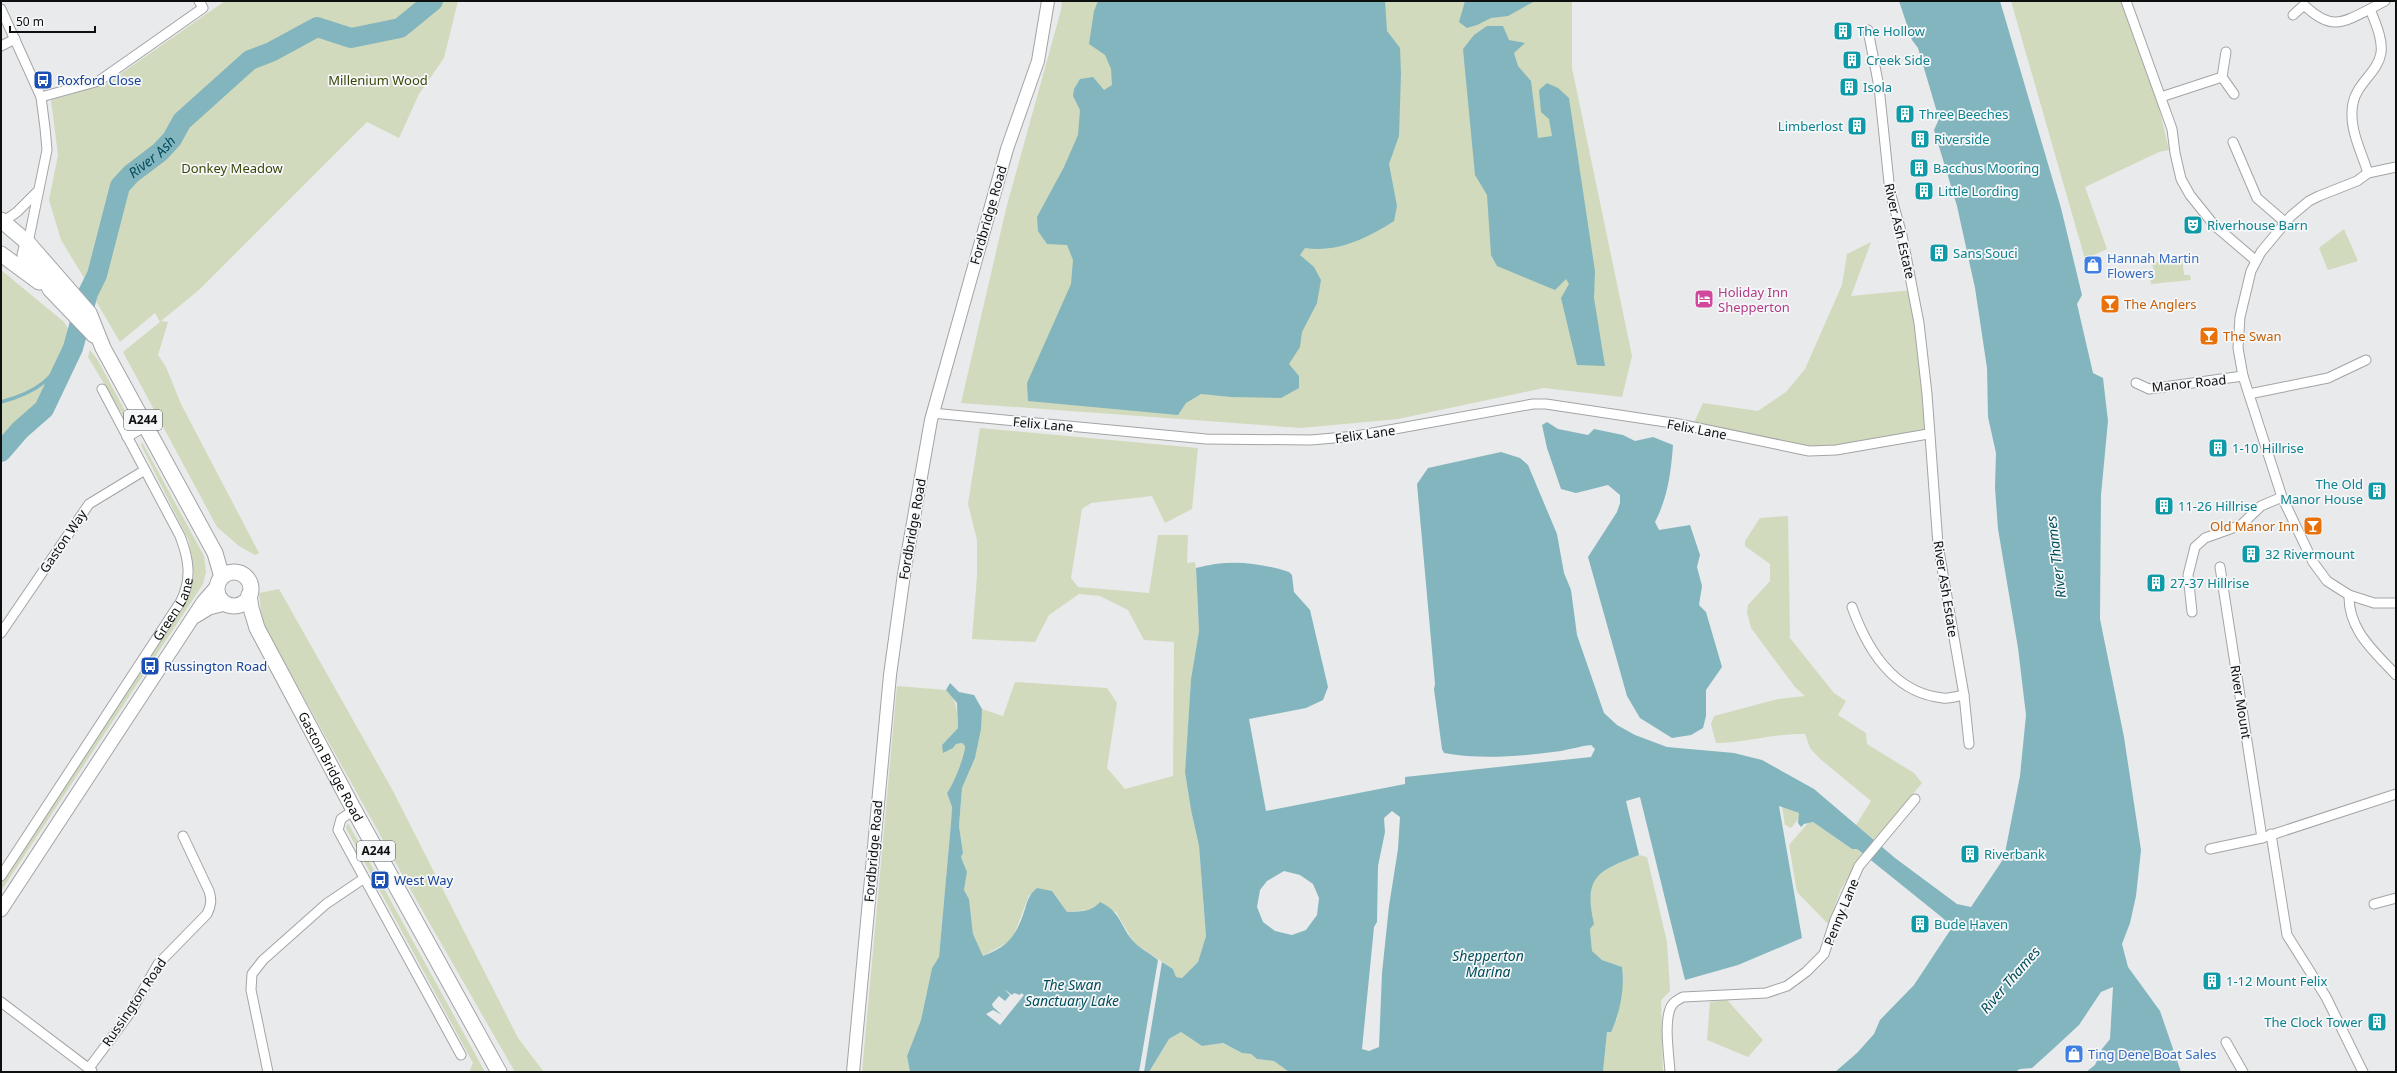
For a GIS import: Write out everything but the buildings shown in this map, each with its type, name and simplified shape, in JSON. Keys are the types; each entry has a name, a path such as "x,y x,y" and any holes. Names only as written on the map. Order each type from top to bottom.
{"main road":[{"name":"A244","path":"2,222 28,243 78,300 83,318"},
{"path":"28,243 25,255 43,274 50,289"},
{"name":"A244","path":"1,254 50,289 83,318 98,338 215,553 237,573"},
{"name":"A244","path":"215,553 219,582"},
{"path":"229,573 237,573 248,581 249,595 242,604 229,605 220,599 219,582 229,573"},
{"name":"Green Lane","path":"1,910 195,617 203,602 219,582"},
{"name":"Gaston Bridge Road","path":"249,595 257,628 354,810 499,1072"},
{"name":"Green Lane","path":"195,617 209,608 229,605"},
{"name":"Gaston Bridge Road","path":"229,605 257,628"}],"street":[{"path":"40,97 99,81 202,8 199,1"},
{"name":"Fordbridge Road","path":"853,1072 890,675 904,574 932,413 1007,149 1038,61 1048,1"},
{"path":"2293,15 2304,3 2319,18 2329,22 2350,19 2385,1"},
{"path":"2129,2 2172,129 2175,153 2181,179 2190,195 2227,238 2255,260"},
{"path":"1,9 40,97 47,150 37,192 28,243"},
{"path":"2368,173 2354,132 2352,112 2356,92 2379,60 2381,53 2379,37 2370,9"},
{"name":"River Ash Estate","path":"1868,30 1879,87 1890,192 1902,235 1919,323 1927,394 1928,434 1938,545 1964,695 1969,744"},
{"path":"1,46 15,39"},
{"path":"2226,52 2222,77 2234,94"},
{"path":"2161,98 2222,77"},
{"path":"2234,142 2257,198 2286,223"},
{"name":"Manor Road","path":"2396,166 2368,173 2357,181 2309,201 2286,223 2255,260 2247,283 2238,334 2238,348 2243,376 2282,497 2302,540 2321,575 2332,586 2349,595 2374,602 2396,604"},
{"path":"2,222 17,212 37,192"},
{"path":"2249,394 2328,378 2366,360"},
{"name":"Manor Road","path":"2136,383 2148,388 2243,376"},
{"name":"Green Lane","path":"1,876 185,593 189,577 184,544 102,389"},
{"name":"Felix Lane","path":"932,413 1206,438 1311,440 1356,436 1533,404 1546,404 1679,424 1793,449 1836,450 1928,434"},
{"path":"127,437 146,426"},
{"name":"Gaston Way","path":"1,633 89,504 145,470"},
{"path":"2192,612 2188,575 2195,547 2205,538 2241,525 2261,506 2282,497"},
{"name":"River Mount","path":"2220,567 2262,838"},
{"path":"2349,595 2350,615 2356,627 2396,675"},
{"path":"1852,607 1867,644 1890,674 1924,694 1944,698 1964,695"},
{"path":"2210,849 2262,838 2396,794"},
{"name":"Penny Lane","path":"1670,1072 1668,1033 1669,1012 1672,1004 1683,997 1766,993 1787,986 1806,972 1824,954 1835,920 1860,866 1916,799"},
{"path":"354,810 341,819 338,830 363,879 461,1055"},
{"path":"2271,834 2287,935 2326,997 2363,1072"},
{"name":"Russington Road","path":"91,1070 130,1013 158,964 207,914 210,907 212,900 210,891 183,836"},
{"path":"268,1072 251,990 252,974 263,960 326,904 363,879"},
{"path":"2374,904 2396,898"},
{"path":"1,1002 91,1070"},
{"path":"2226,1042 2243,1072"}],"green space":[{"path":"225,1 458,1 444,58 419,94 399,138 367,122 199,290 161,321 168,322 158,355 166,367 181,404 259,553 255,555 239,546 217,527 123,352 160,322 155,313 120,342 93,296 127,188 138,173 161,157 189,122 222,90 252,65 318,31 352,41 399,32 398,24 349,34 333,25 319,22 269,50 249,57 229,73 182,116 156,151 131,169 116,186 100,246 86,281 61,240 49,200 58,155 51,100 106,84"},
{"path":"1062,1 1572,1 1572,68 1632,356 1622,397 1544,388 1398,419 1301,428 961,403 1006,209 1061,10"},
{"path":"2011,1 2123,1 2156,95 2169,150 2159,152 2085,187 2107,249 2085,259"},
{"path":"2344,229 2358,261 2328,270 2319,248"},
{"path":"1871,242 1851,296 1913,290 1928,434 1809,451 1692,427 1703,403 1758,411 1786,392 1805,369 1842,285 1847,254"},
{"path":"2182,257 2184,275 2190,275 2191,280 2151,284 2149,273 2154,272 2152,263"},
{"path":"1,270 64,322 74,338 73,348 44,409 20,430 1,452"},
{"path":"90,350 97,359 131,422 126,420 88,357"},
{"path":"980,428 1198,448 1192,509 1165,523 1152,496 1091,503 1082,509 1071,578 1078,587 1149,593 1158,535 1188,535 1187,563 1195,562 1196,568 1199,631 1191,679 1185,772 1199,846 1206,936 1198,962 1182,978 1176,977 1173,969 1134,943 1116,912 1092,910 1067,912 1052,891 1029,895 1012,940 983,956 973,934 969,899 964,890 967,872 961,857 963,853 959,826 962,788 975,758 982,709 1003,716 1015,682 1107,688 1117,703 1107,768 1125,789 1173,776 1174,642 1144,640 1128,610 1100,596 1079,594 1049,615 1035,642 972,639 977,576 977,540 968,504"},
{"path":"142,442 204,556 206,572 203,584 1,891 1,883 190,593 194,575 189,541 141,445"},
{"path":"1788,516 1790,638 1834,693 1846,701 1838,715 1866,733 1867,744 1914,773 1922,783 1874,840 1856,825 1871,801 1819,758 1810,748 1805,734 1783,735 1727,743 1716,743 1711,724 1714,716 1778,699 1805,696 1795,687 1751,628 1747,612 1748,605 1770,581 1770,564 1745,546 1745,541 1760,518"},
{"path":"279,589 393,791 518,1038 544,1072 515,1072 418,903 262,622 259,593"},
{"path":"897,686 946,690 953,698 955,703 958,728 942,745 950,750 956,744 962,743 965,746 958,770 947,793 952,807 939,957 932,968 921,1020 907,1056 910,1072 862,1072"},
{"path":"1782,807 1799,813 1799,818 1791,828 1785,825"},
{"path":"1813,822 1852,849 1857,849 1862,854 1841,889 1828,924 1797,892 1789,845 1808,823"},
{"path":"348,823 485,1072 469,1072 473,1063 346,828"},
{"path":"1639,855 1647,857 1667,942 1670,991 1661,1000 1663,1072 1603,1072 1607,1032 1617,1019 1623,978 1622,967 1602,960 1592,951 1590,929 1593,924 1590,908 1590,895 1592,885 1604,871"},
{"path":"1727,1000 1763,1040 1748,1057 1707,1040 1710,1002"},
{"path":"1181,1032 1202,1046 1222,1043 1242,1053 1251,1054 1257,1059 1274,1061 1289,1072 1149,1072 1169,1039"}],"water":[{"path":"1098,1 1385,1 1387,31 1400,48 1401,73 1399,136 1389,164 1397,206 1394,221 1374,233 1352,243 1329,248 1305,248 1300,255 1314,267 1321,280 1317,303 1302,332 1300,347 1289,364 1299,376 1299,388 1281,398 1231,397 1201,394 1186,403 1178,415 1028,401 1027,383 1071,284 1073,260 1067,245 1047,244 1038,231 1037,217 1064,167 1078,135 1080,110 1073,96 1074,89 1080,79 1093,77 1104,90 1112,85 1111,69 1105,55 1089,44 1094,11"},
{"path":"1465,1 1535,1 1508,16 1491,18 1467,28 1459,22"},
{"name":"Shepperton Marina","path":"1899,1 2000,1 2061,208 2082,295 2077,304 2093,373 2103,378 2108,421 2101,495 2100,619 2124,737 2141,850 2136,896 2130,923 2122,944 2128,967 2160,1011 2181,1072 2086,1072 2095,1065 2102,1049 2110,1039 2113,987 2101,992 2079,1025 2032,1068 2020,1069 2015,1072 1835,1072 1857,1053 1874,1034 1880,1020 1914,985 1951,929 1944,919 1857,849 1852,849 1813,822 1804,824 1801,827 1798,823 1799,813 1779,806 1802,938 1738,965 1685,980 1640,797 1626,801 1639,855 1604,871 1593,885 1591,895 1591,908 1594,924 1590,929 1592,951 1602,960 1622,967 1623,975 1622,992 1617,1017 1611,1032 1607,1032 1603,1072 1289,1072 1274,1061 1257,1059 1251,1054 1242,1053 1223,1043 1202,1046 1181,1032 1169,1039 1149,1072 1144,1072 1162,962 1173,969 1176,977 1182,978 1198,962 1206,936 1199,846 1185,772 1191,679 1199,631 1196,568 1220,563 1242,563 1265,566 1289,572 1292,575 1294,592 1310,610 1328,687 1323,700 1306,708 1249,719 1266,811 1405,784 1405,777 1591,757 1595,749 1591,745 1561,751 1488,757 1444,753 1442,749 1434,689 1435,684 1417,484 1428,468 1501,452 1520,458 1528,465 1557,534 1564,573 1571,590 1577,635 1604,713 1617,725 1635,735 1667,747 1734,753 1762,760 1814,789 1895,858 1957,904 1971,907 2004,858 2020,776 2026,715 2018,648 1998,529 1995,488 1996,453 1988,417 1987,368 1975,288 1957,206 1934,130 1939,119 1918,48 1912,40","holes":["1392,811 1400,817 1398,849 1389,906 1382,973 1379,1047 1369,1051 1362,1049 1374,927 1377,922 1378,866 1385,832 1384,818","1295,881 1309,891 1312,897 1311,907 1305,922 1299,929 1283,928 1274,923 1268,913 1264,897 1270,888 1276,883"]},
{"path":"1487,26 1503,26 1509,40 1525,43 1514,53 1518,66 1531,81 1538,138 1552,136 1549,119 1541,112 1539,90 1547,83 1558,88 1569,98 1595,271 1594,298 1605,366 1577,365 1561,298 1569,284 1566,279 1555,290 1497,266 1491,255 1487,195 1475,175 1463,49 1474,35"},
{"path":"1547,422 1558,429 1588,435 1594,429 1623,435 1635,441 1653,437 1673,445 1666,494 1655,522 1659,530 1690,525 1700,555 1697,567 1702,586 1699,605 1706,612 1722,667 1706,690 1706,716 1703,728 1691,735 1672,738 1640,718 1627,696 1588,557 1617,512 1620,503 1620,495 1608,485 1576,493 1561,489 1547,448 1542,425"},
{"name":"The Swan Sanctuary Lake","path":"950,683 959,692 974,695 982,709 981,729 975,758 962,788 959,826 963,853 961,857 967,872 964,890 969,899 973,934 983,956 1006,944 1011,938 1019,926 1029,897 1037,888 1052,891 1067,912 1089,910 1100,902 1107,906 1117,915 1126,932 1135,943 1158,960 1139,1072 910,1072 907,1056 921,1020 932,968 939,957 952,807 947,793 958,770 965,746 962,743 956,744 953,748 943,753 942,745 958,728 957,703 946,690"}],"pier":[{"path":"1284,871 1300,875 1313,884 1319,898 1317,915 1306,930 1292,935 1275,931 1263,922 1257,907 1260,890 1267,881","holes":["1277,883 1294,883 1308,893 1310,900 1301,907 1301,912 1304,913 1303,922 1298,927 1284,928 1276,923 1270,913 1266,897 1269,890"]},
{"path":"1004,989 1012,995 1014,993 1020,995 1021,993 1024,995 1000,1025 986,1014 993,1010 1002,1015 993,1007 992,1004 999,996 1005,1001 1010,995"}],"waterway":[{"name":"River Ash","path":"1,452 20,430 44,409 73,348 88,293 97,275 120,186 131,174 160,152 172,139 182,121 250,60 271,52 317,27 351,38 400,28 433,1"},
{"path":"1,402 15,398 35,389 50,376 73,348"}],"place":[{"name":"The Hollow","path":"1843,31"},
{"name":"Creek Side","path":"1852,60"},
{"name":"Roxford Close","path":"43,80"},
{"name":"Isola","path":"1849,87"},
{"name":"Three Beeches","path":"1905,114"},
{"name":"Limberlost","path":"1857,126"},
{"name":"Riverside","path":"1920,139"},
{"name":"Bacchus Mooring","path":"1919,168"},
{"name":"Little Lording","path":"1924,191"},
{"name":"Riverhouse Barn","path":"2193,225"},
{"name":"Sans Souci","path":"1939,253"},
{"name":"Hannah Martin Flowers","path":"2093,265"},
{"name":"Holiday Inn Shepperton","path":"1704,299"},
{"name":"The Anglers","path":"2110,304"},
{"name":"The Swan","path":"2209,336"},
{"name":"1-10 Hillrise","path":"2218,448"},
{"name":"The Old Manor House","path":"2377,491"},
{"name":"11-26 Hillrise","path":"2164,506"},
{"name":"Old Manor Inn","path":"2313,526"},
{"name":"32 Rivermount","path":"2251,554"},
{"name":"27-37 Hillrise","path":"2156,583"},
{"name":"Russington Road","path":"150,666"},
{"name":"Riverbank","path":"1970,854"},
{"name":"West Way","path":"380,880"},
{"name":"Bude Haven","path":"1920,924"},
{"name":"1-12 Mount Felix","path":"2212,981"},
{"name":"The Clock Tower","path":"2377,1022"},
{"name":"Ting Dene Boat Sales","path":"2074,1054"}],"park label":[{"name":"Millenium Wood","path":"378,80"},
{"name":"Donkey Meadow","path":"232,168"}],"water label":[{"name":"River Thames","path":"2056,557"},
{"name":"River Thames","path":"2010,980"}]}
